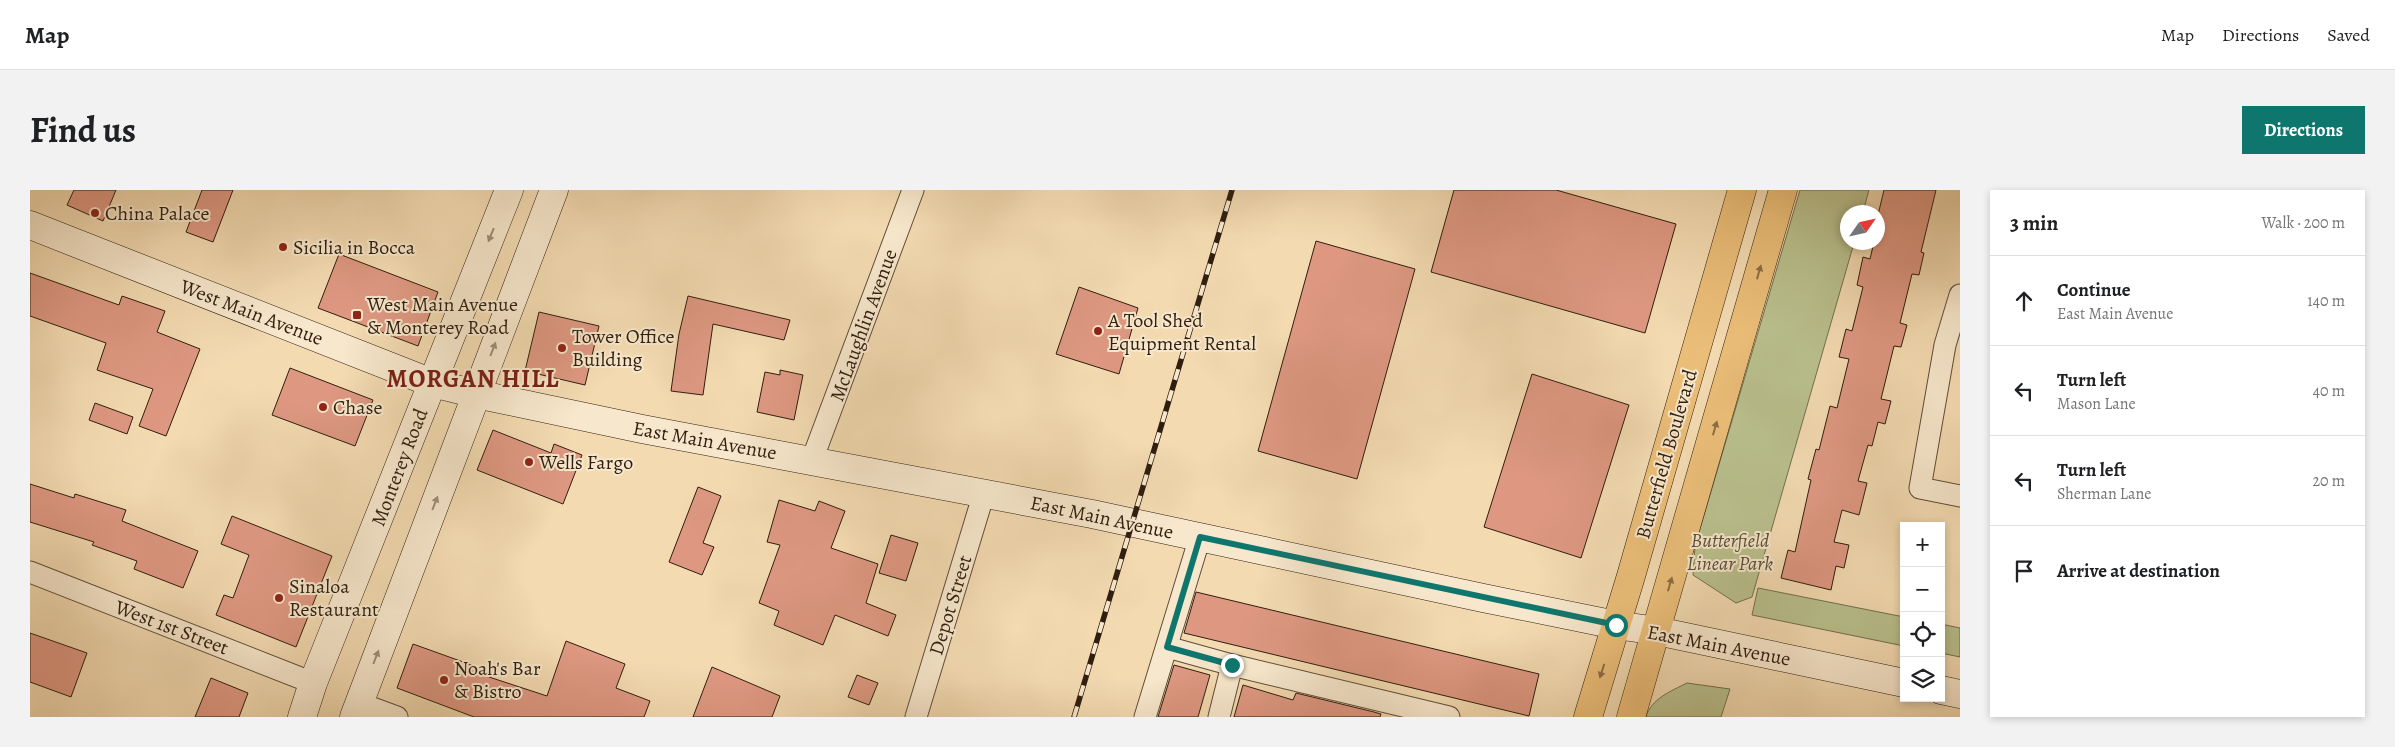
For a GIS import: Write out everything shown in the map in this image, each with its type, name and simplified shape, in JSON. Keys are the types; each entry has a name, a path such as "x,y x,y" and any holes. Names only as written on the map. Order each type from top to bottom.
{"main road":[{"name":"Monterey Road","path":"302,717 313,683 508,190"},
{"path":"356,710 554,190"},
{"name":"Butterfield Boulevard","path":"1588,717 1742,190"},
{"name":"Butterfield Boulevard","path":"1631,717 1783,190"},
{"name":"West Main Avenue","path":"30,225 432,383 476,394"},
{"name":"East Main Avenue","path":"476,394 642,429 984,493 1900,682"},
{"path":"1945,691 1960,694"}],"street":[{"name":"McLaughlin Avenue","path":"812,460 913,190"},
{"path":"1960,295 1945,345 1920,488 1960,496"},
{"name":"Depot Street","path":"916,717 984,493"},
{"path":"1145,717 1200,537"},
{"name":"West 1st Street","path":"30,572 313,683"},
{"path":"1167,647 1232,665 1449,717"},
{"path":"1219,717 1232,665"},
{"path":"356,710 397,717"}],"green space":[{"name":"Butterfield Linear Park","path":"1800,190 1869,190 1865,205 1840,205 1840,250 1852,250 1752,597 1736,603 1693,575 1695,546"},
{"path":"1758,588 1900,616 1900,645 1752,615"},
{"path":"1945,625 1960,628 1960,657 1945,654"},
{"path":"1687,683 1730,689 1721,717 1646,717 1657,700"}],"building":[{"name":"China Palace","path":"74,190 116,190 103,221 67,205"},
{"path":"202,190 233,190 213,242 186,232"},
{"path":"1454,190 1556,190 1676,224 1645,333 1431,272"},
{"path":"1884,190 1936,190 1921,252 1924,253 1919,275 1912,274 1900,323 1907,325 1901,347 1894,346 1881,399 1891,401 1885,424 1878,422 1872,446 1868,445 1858,481 1867,483 1859,515 1842,510 1834,542 1849,545 1844,568 1836,566 1831,590 1781,578 1788,550 1795,552 1811,480 1808,479 1816,449 1819,450 1830,406 1837,408 1849,359 1839,357 1846,329 1852,331 1863,287 1857,285 1863,257 1870,259 1872,250 1885,250 1885,205 1880,205"},
{"path":"1316,241 1415,269 1357,479 1258,451"},
{"path":"339,254 438,292 418,346 318,308"},
{"path":"30,273 119,305 122,296 165,311 157,332 200,349 166,436 139,426 153,389 97,370 106,343 30,316"},
{"name":"A Tool Shed Equipment Rental","path":"1079,287 1138,308 1119,374 1056,354"},
{"path":"688,296 790,320 784,340 713,324 703,395 671,391 679,334"},
{"name":"Tower Office Building","path":"539,312 599,326 585,385 525,371"},
{"name":"Chase","path":"290,368 373,400 355,446 272,415"},
{"path":"780,370 803,375 794,420 757,412 765,372 780,375"},
{"path":"1532,374 1629,405 1581,558 1484,527"},
{"path":"95,403 133,417 127,434 89,420"},
{"name":"Wells Fargo","path":"493,430 551,453 554,444 582,455 563,504 477,470"},
{"path":"30,484 74,498 75,494 126,510 122,521 198,551 183,588 134,569 137,561 92,545 94,542 30,522"},
{"path":"698,487 721,496 703,543 714,547 702,575 669,562"},
{"path":"779,500 815,511 819,501 845,511 831,548 878,564 866,603 896,615 888,636 835,615 823,645 774,625 779,611 759,603 780,545 767,542"},
{"path":"232,516 332,556 296,647 216,615 224,595 233,598 249,555 221,544"},
{"path":"891,535 918,543 906,581 879,573"},
{"path":"1196,592 1539,674 1529,716 1184,633"},
{"path":"30,633 87,653 71,697 30,682"},
{"path":"566,641 625,664 616,688 650,701 644,717 474,717 397,688 413,644 491,672 489,677 547,696"},
{"path":"1174,665 1210,675 1198,717 1158,717"},
{"path":"712,667 780,696 772,717 693,717"},
{"path":"857,675 878,683 869,705 848,697"},
{"path":"211,678 248,693 239,717 195,717"},
{"path":"1243,685 1293,700 1296,693 1381,714 1380,717 1234,717"}],"railway":[{"path":"1074,717 1232,190"}],"place":[{"name":"China Palace","path":"95,213"},
{"name":"Sicilia in Bocca","path":"283,247"},
{"name":"West Main Avenue & Monterey Road","path":"357,315"},
{"name":"A Tool Shed Equipment Rental","path":"1098,331"},
{"name":"Tower Office Building","path":"562,348"},
{"name":"Chase","path":"323,407"},
{"name":"Wells Fargo","path":"529,462"},
{"name":"Sinaloa Restaurant","path":"279,598"},
{"name":"Noah's Bar & Bistro","path":"444,680"}],"district":[{"name":"MORGAN HILL","path":"473,378"}],"route":[{"path":"1232,665 1167,647 1200,537 1616,625"}]}
